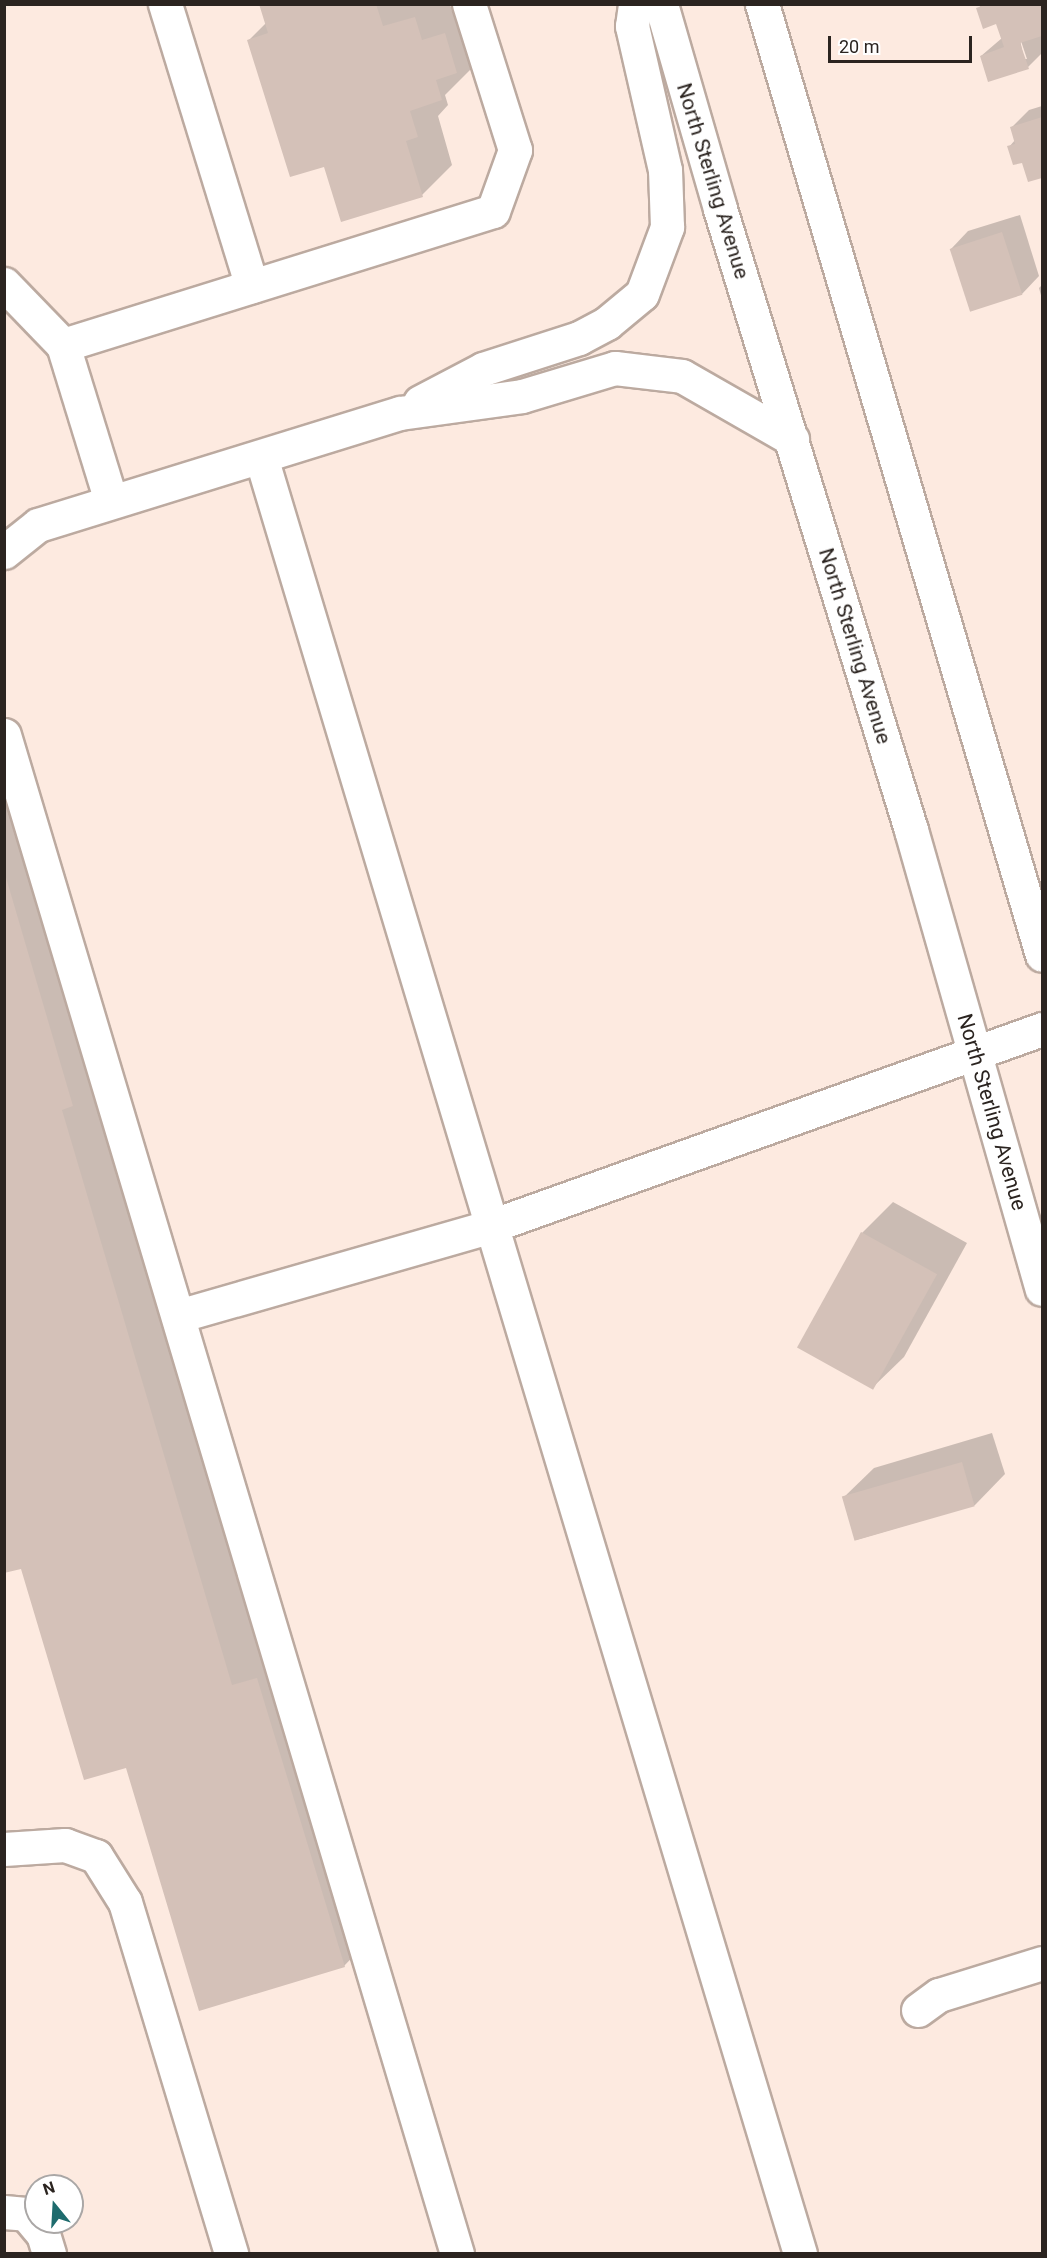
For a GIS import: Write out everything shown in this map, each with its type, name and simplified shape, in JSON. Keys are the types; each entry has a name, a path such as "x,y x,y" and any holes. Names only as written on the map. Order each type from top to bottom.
{"main road":[{"path":"165,4 252,286"},
{"path":"63,345 493,211 516,150 469,4"},
{"path":"400,413 483,369 579,338 607,323 642,294 667,227 665,170 632,26 635,4"},
{"name":"North Sterling Avenue","path":"662,4 720,209 792,439 975,1053 1042,1289"},
{"path":"762,4 1042,955"},
{"path":"4,284 63,345 111,501"},
{"path":"4,552 38,525 400,413 522,396 615,368 682,376 792,439"},
{"path":"261,457 800,2253"},
{"path":"4,735 457,2253"},
{"path":"178,1316 491,1226 1042,1029"},
{"path":"4,1849 65,1845 96,1856 125,1902 231,2253"},
{"path":"918,2010 939,1995 1042,1963"},
{"path":"4,2212 26,2214 43,2234 49,2253"}],"building":[{"path":"259,4 376,4 383,26 415,17 422,40 445,33 457,73 436,80 442,100 410,111 418,137 406,141 423,197 341,222 324,167 290,177 247,40 268,33"},
{"path":"988,4 1042,4 1042,36 1020,43 1029,69 988,82 980,56 1004,47 996,24 983,29 976,8"},
{"path":"1042,117 1042,178 1028,182 1022,163 1013,165 1007,146 1015,144 1010,127"},
{"path":"1002,232 1022,295 970,312 950,249"},
{"path":"5,874 73,1106 62,1110 232,1685 257,1678 345,1967 199,2011 126,1768 84,1780 21,1569 4,1573"},
{"path":"861,1232 937,1274 873,1390 797,1347"},
{"path":"962,1462 975,1506 855,1541 842,1496"}]}
